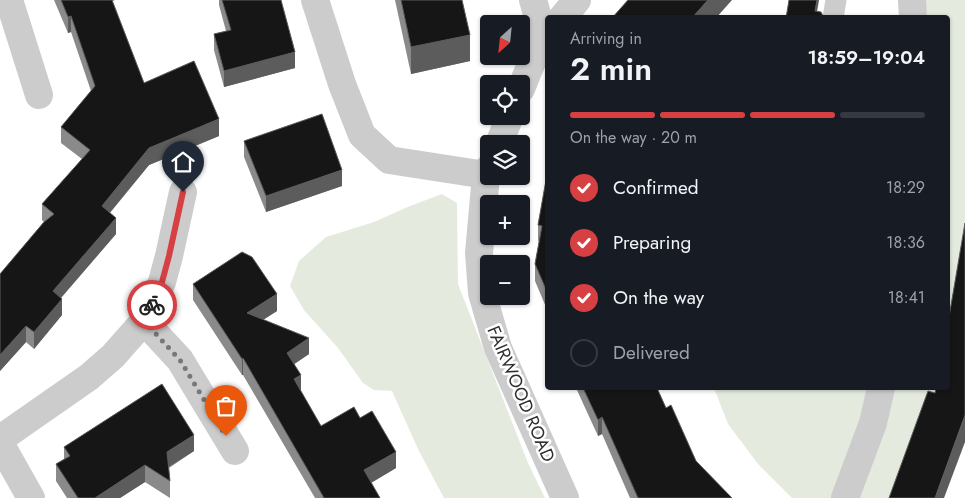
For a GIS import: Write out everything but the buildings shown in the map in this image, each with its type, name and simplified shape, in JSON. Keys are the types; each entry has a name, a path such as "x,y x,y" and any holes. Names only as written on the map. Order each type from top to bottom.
{"street":[{"path":"9,0 39,95"},
{"path":"315,0 342,84 362,135 389,160 480,171"},
{"path":"533,0 545,34"},
{"path":"564,15 577,0"},
{"path":"912,0 913,15"},
{"path":"527,75 545,39"},
{"name":"FAIRWOOD ROAD","path":"486,185 478,254 482,293 498,348 565,498"},
{"path":"31,498 0,441 89,377 113,356 144,321 162,282 183,192"},
{"path":"144,321 180,360 235,452"},
{"path":"845,498 873,423 881,390"}],"lane":[{"path":"833,15 836,0"}],"shaded area":[{"path":"912,0 965,0 965,230 950,330 950,15 913,15"},
{"path":"442,194 457,203 458,284 528,463 545,498 444,498 418,449 392,391 374,390 363,383 338,348 304,310 290,286 299,261 326,237 374,222"},
{"path":"715,390 935,390 894,498 792,498 758,464 728,424"}],"way so far":[{"path":"152,305 144,321 180,360 226,436"}],"route":[{"path":"152,305 162,282 183,192"}]}
